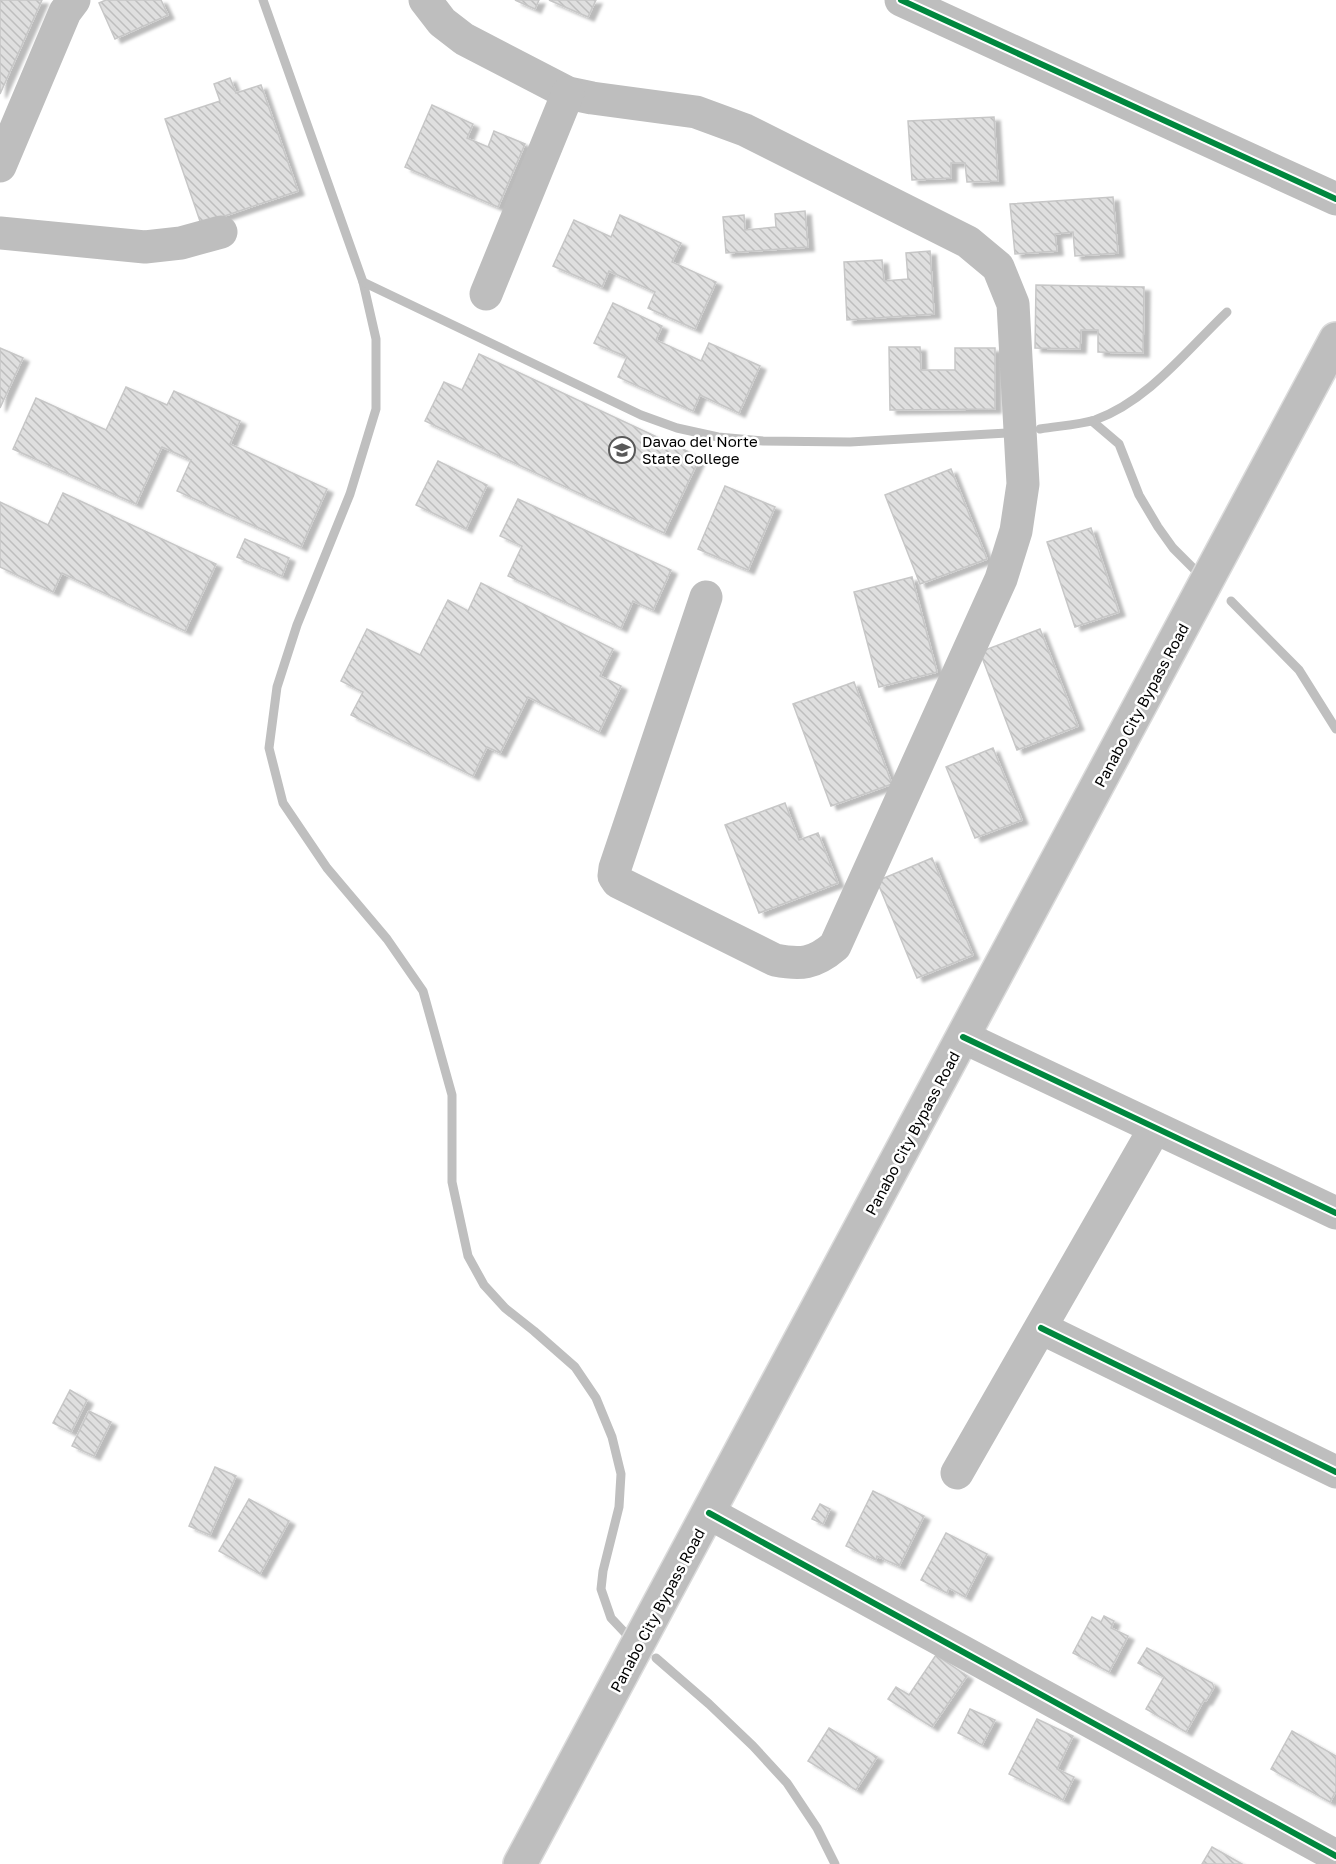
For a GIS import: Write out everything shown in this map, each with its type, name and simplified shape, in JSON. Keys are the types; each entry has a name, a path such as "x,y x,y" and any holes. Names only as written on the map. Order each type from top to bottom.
{"street":[{"path":"0,166 65,12 74,0"},
{"path":"425,0 442,22 464,39 568,93 696,112 745,130 968,242 998,267 1013,304 1023,484 1016,531 1001,579 835,946 821,958 798,963 775,960 618,882 614,876 655,743 706,597"},
{"path":"901,0 1336,199"},
{"path":"486,294 568,93"},
{"path":"0,233 145,247 182,243 221,232"},
{"name":"Panabo City Bypass Road","path":"520,1864 1336,339"},
{"path":"963,1037 1336,1213"},
{"path":"957,1473 1155,1128"},
{"path":"1041,1328 1336,1472"},
{"path":"709,1513 1336,1856"}],"building":[{"path":"0,0 42,0 0,94"},
{"path":"106,0 161,0 168,15 115,39 99,3"},
{"path":"515,0 539,0 535,9"},
{"path":"549,0 596,0 588,17"},
{"path":"230,78 236,93 261,85 298,191 201,224 165,119 220,101 214,84"},
{"path":"432,105 473,124 467,138 488,147 494,131 525,144 498,207 405,167"},
{"path":"994,117 998,181 967,182 965,163 951,163 951,178 912,180 908,121"},
{"path":"1113,197 1118,253 1075,256 1073,232 1055,234 1057,251 1015,254 1010,204"},
{"path":"805,211 808,247 726,253 723,217 744,215 745,230 776,227 775,214"},
{"path":"620,215 681,243 672,262 716,282 695,329 648,308 655,292 609,271 602,287 553,266 574,220 611,237"},
{"path":"930,251 934,314 847,320 844,262 882,260 884,281 908,279 906,253"},
{"path":"1036,285 1144,287 1143,353 1098,352 1098,330 1081,330 1080,349 1035,348"},
{"path":"613,303 662,326 656,340 701,361 709,343 760,366 739,413 700,395 693,411 618,377 627,357 594,343"},
{"path":"889,347 920,347 921,370 955,370 955,348 995,348 995,409 890,410"},
{"path":"0,348 23,358 0,408"},
{"path":"479,354 700,457 664,533 425,421 444,382 462,390"},
{"path":"126,387 167,405 174,391 240,421 230,444 327,489 301,547 177,491 191,460 162,447 136,504 13,449 36,398 106,430"},
{"path":"438,461 487,485 466,529 416,505"},
{"path":"951,469 987,559 920,584 885,495"},
{"path":"725,486 775,507 748,570 698,549"},
{"path":"63,493 216,564 185,631 62,573 53,592 0,567 0,502 48,525"},
{"path":"518,499 671,570 653,610 633,601 621,628 508,576 522,546 500,536"},
{"path":"1091,528 1119,612 1075,627 1047,542"},
{"path":"245,539 289,558 282,576 237,557"},
{"path":"912,577 937,672 879,687 854,592"},
{"path":"481,583 613,649 600,676 621,686 599,732 528,697 500,753 487,747 473,776 351,715 363,692 341,681 367,629 420,655 448,600 468,611"},
{"path":"1040,629 1078,726 1017,750 980,652"},
{"path":"854,682 892,784 831,806 793,704"},
{"path":"993,748 1022,820 975,838 946,767"},
{"path":"785,803 799,840 818,833 838,883 759,913 725,825"},
{"path":"932,858 973,955 917,978 877,881"},
{"path":"70,1390 87,1400 71,1432 53,1423"},
{"path":"89,1411 111,1422 94,1456 72,1446"},
{"path":"215,1467 236,1476 210,1535 189,1526"},
{"path":"873,1491 924,1516 899,1566 877,1556 876,1560 846,1546"},
{"path":"249,1499 289,1521 260,1574 219,1551"},
{"path":"820,1504 830,1509 823,1524 812,1519"},
{"path":"946,1533 987,1554 965,1597 949,1588 947,1593 921,1580"},
{"path":"1104,1616 1114,1621 1111,1628 1128,1636 1109,1672 1073,1653 1092,1617 1101,1622"},
{"path":"1147,1648 1212,1683 1214,1687 1186,1732 1146,1709 1164,1677 1138,1663"},
{"path":"936,1655 967,1676 932,1727 888,1699 896,1687 909,1695"},
{"path":"970,1709 995,1720 982,1745 958,1733"},
{"path":"1037,1719 1073,1736 1057,1769 1074,1777 1063,1800 1009,1774"},
{"path":"829,1728 877,1757 856,1790 808,1761"},
{"path":"1292,1731 1336,1756 1336,1791 1330,1802 1271,1769"},
{"path":"1212,1847 1242,1864 1202,1864"}],"waterway":[{"path":"263,0 363,282 376,339 376,409 350,494 297,625 277,687 269,748 283,803 327,868 387,939 423,991 452,1095 452,1182 468,1256 484,1285 505,1308 575,1367 596,1398 612,1437 621,1474 619,1507 603,1571 601,1589 611,1618 628,1636"},
{"path":"363,282 641,415 677,428 718,437 763,441 850,442 1007,433"},
{"path":"1040,429 1095,420 1132,400 1166,373 1227,312"},
{"path":"1092,421 1119,444 1139,495 1158,527 1173,548 1196,571"},
{"path":"1231,601 1299,670 1336,729"},
{"path":"656,1658 709,1704 753,1746 787,1783 817,1828 835,1864"}],"cycle path":[{"path":"901,0 1336,199"},
{"path":"963,1037 1336,1213"},
{"path":"1041,1328 1336,1472"},
{"path":"709,1513 1336,1856"}],"place":[{"name":"Davao del Norte State College","path":"622,450"}]}
